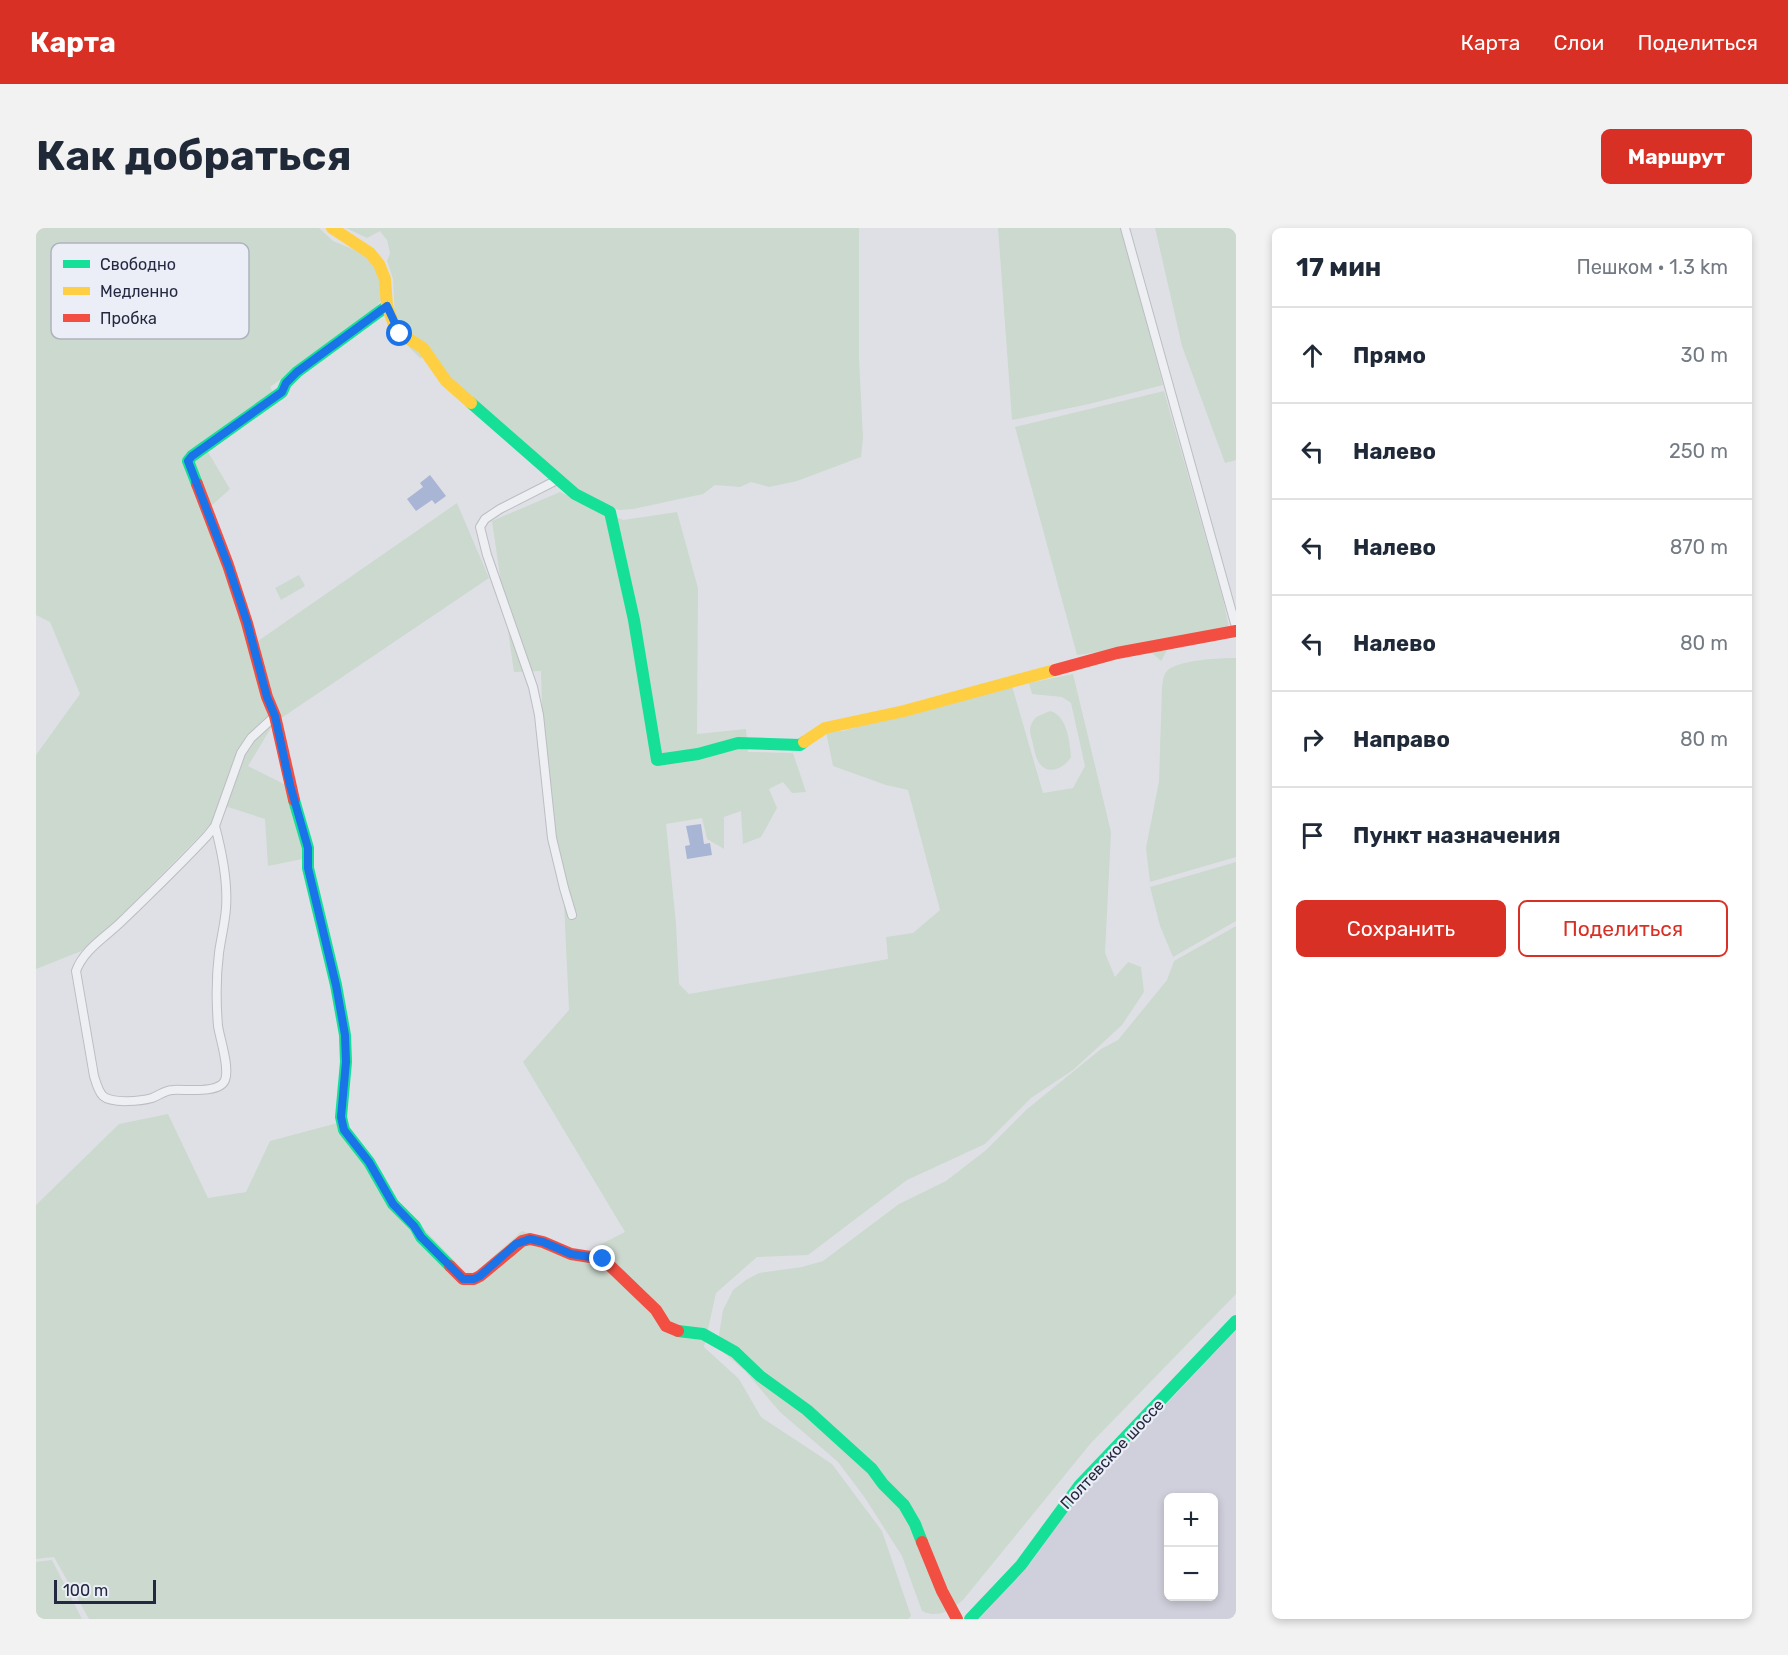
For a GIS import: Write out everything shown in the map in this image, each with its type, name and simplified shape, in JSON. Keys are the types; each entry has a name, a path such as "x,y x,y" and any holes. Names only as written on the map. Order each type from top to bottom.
{"street":[{"path":"332,228 370,253 379,264 385,279 387,306 400,334 423,348 446,381 575,494 610,512 634,620 657,760 698,754 738,742 800,745 825,728 904,711 1117,653 1236,629 1125,228"},
{"path":"387,306 297,372 286,383 282,392 188,461 247,622 267,697 275,716 290,785 308,848 308,868 336,985 345,1035 346,1062 341,1117 344,1130 369,1162 393,1204 421,1237 463,1279 474,1279 480,1276 522,1241 530,1239 571,1254 603,1259 656,1310 666,1326 678,1331 703,1334 735,1353 760,1376 807,1410 872,1469 904,1505 957,1619"},
{"path":"559,479 500,509 485,519 480,527 487,555 533,687 539,715 552,838 572,915"},
{"path":"215,826 221,851 226,907 219,954 216,1000 218,1027 226,1070 225,1080 222,1084 207,1090 167,1090 148,1099 137,1101 110,1100 99,1091 94,1076 76,971 78,965 86,954 192,852 215,826 241,753 251,738 275,716"},
{"name":"Полтевское шоссе","path":"970,1619 1021,1564 1079,1486 1236,1321"}],"shaded area":[{"path":"36,228 319,228 333,241 362,253 379,272 385,296 365,320 270,387 278,399 208,452 230,489 210,507 258,641 457,503 489,578 274,723 248,766 290,787 307,858 268,866 265,819 228,807 89,948 36,969 36,755 80,694 50,622 36,615"},
{"path":"346,228 859,228 859,358 863,438 861,457 797,481 769,487 751,482 740,487 715,485 703,494 633,509 619,510 592,500 579,492 443,373 431,358 420,358 408,346 395,320 393,279 387,261 390,253 387,240 380,231 367,238"},
{"path":"998,228 1121,228 1163,385 1012,420"},
{"path":"1155,228 1236,228 1236,460 1225,463 1182,346"},
{"path":"1164,391 1223,599 1229,628 1167,650 1161,661 1150,651 1114,650 1077,655 1015,427"},
{"path":"560,492 623,520 677,512 698,588 697,734 746,729 748,752 793,753 806,792 792,793 783,782 769,789 777,808 761,837 743,844 741,811 724,817 724,849 707,839 702,818 666,824 676,924 679,984 689,994 888,959 886,937 913,933 940,910 908,790 886,785 833,766 826,732 843,731 1012,686 1043,793 1073,788 1085,766 1071,703 1062,697 1032,694 1029,683 1073,674 1111,832 1105,953 1115,977 1128,962 1141,967 1144,992 1122,1025 1073,1070 1031,1098 985,1144 907,1180 808,1255 757,1257 716,1293 704,1347 739,1379 761,1417 832,1464 882,1531 911,1616 908,1619 89,1619 54,1557 36,1559 36,1205 119,1124 168,1114 208,1198 246,1192 270,1141 345,1121 380,1170 399,1203 470,1277 522,1231 584,1253 625,1232 523,1062 569,1010 564,904 545,806 541,671 514,672 492,521"},
{"path":"299,575 305,586 281,600 275,588"},
{"path":"1236,658 1236,857 1150,882 1146,848 1159,781 1164,675 1169,669 1183,663"},
{"path":"1050,711 1064,723 1071,757 1068,762 1054,770 1040,765 1030,732 1036,717"},
{"path":"1236,862 1236,921 1173,957 1160,926 1150,887"},
{"path":"1236,926 1236,1294 1091,1443 963,1600 939,1614 922,1611 902,1556 865,1498 838,1462 780,1412 745,1371 723,1352 719,1335 723,1310 733,1290 746,1280 759,1273 802,1267 823,1261 899,1204 946,1181 985,1151 1026,1110 1101,1049 1118,1040 1167,980 1174,961"},
{"path":"1236,1330 1236,1619 979,1619 1032,1561 1074,1502"},
{"path":"52,1560 82,1619 36,1619 36,1562"}],"water":[{"path":"430,475 446,496 435,504 432,500 416,511 407,499 423,487 420,483"},
{"path":"701,824 704,844 710,843 712,855 687,859 685,846 690,845 686,826"}],"traffic: fast":[{"path":"197,484 188,461 192,456 282,392 286,383 297,372 387,306"},
{"path":"471,403 575,494 610,512 634,620 657,760 698,754 738,743 800,745 804,742"},
{"path":"294,800 308,848 308,868 336,985 345,1035 346,1062 341,1117 344,1130 369,1162 393,1204 450,1266"},
{"path":"970,1619 1021,1565 1079,1486 1236,1321"},
{"path":"678,1331 703,1334 735,1352 760,1376 807,1410 872,1469 904,1505 922,1542"}],"traffic: slow":[{"path":"332,228 370,253 379,264 385,279 387,306 393,322 401,334 423,348 446,381 471,403"},
{"path":"804,742 825,728 904,711 1055,670"}],"traffic: jam":[{"path":"197,484 247,623 267,697 275,716 294,800"},
{"path":"1055,670 1117,653 1236,631"},
{"path":"450,1266 463,1279 474,1279 522,1241 530,1239 571,1254 603,1259 656,1310 666,1326 678,1331"},
{"path":"922,1542 942,1591 957,1619"}],"route":[{"path":"400,334 387,306 297,372 286,383 282,392 188,461 247,622 267,697 275,716 290,785 308,848 308,868 336,985 345,1035 346,1062 341,1117 344,1130 369,1162 393,1204 407,1217 421,1237 463,1279 474,1279 480,1276 516,1244 530,1239 571,1254 603,1259"}]}
